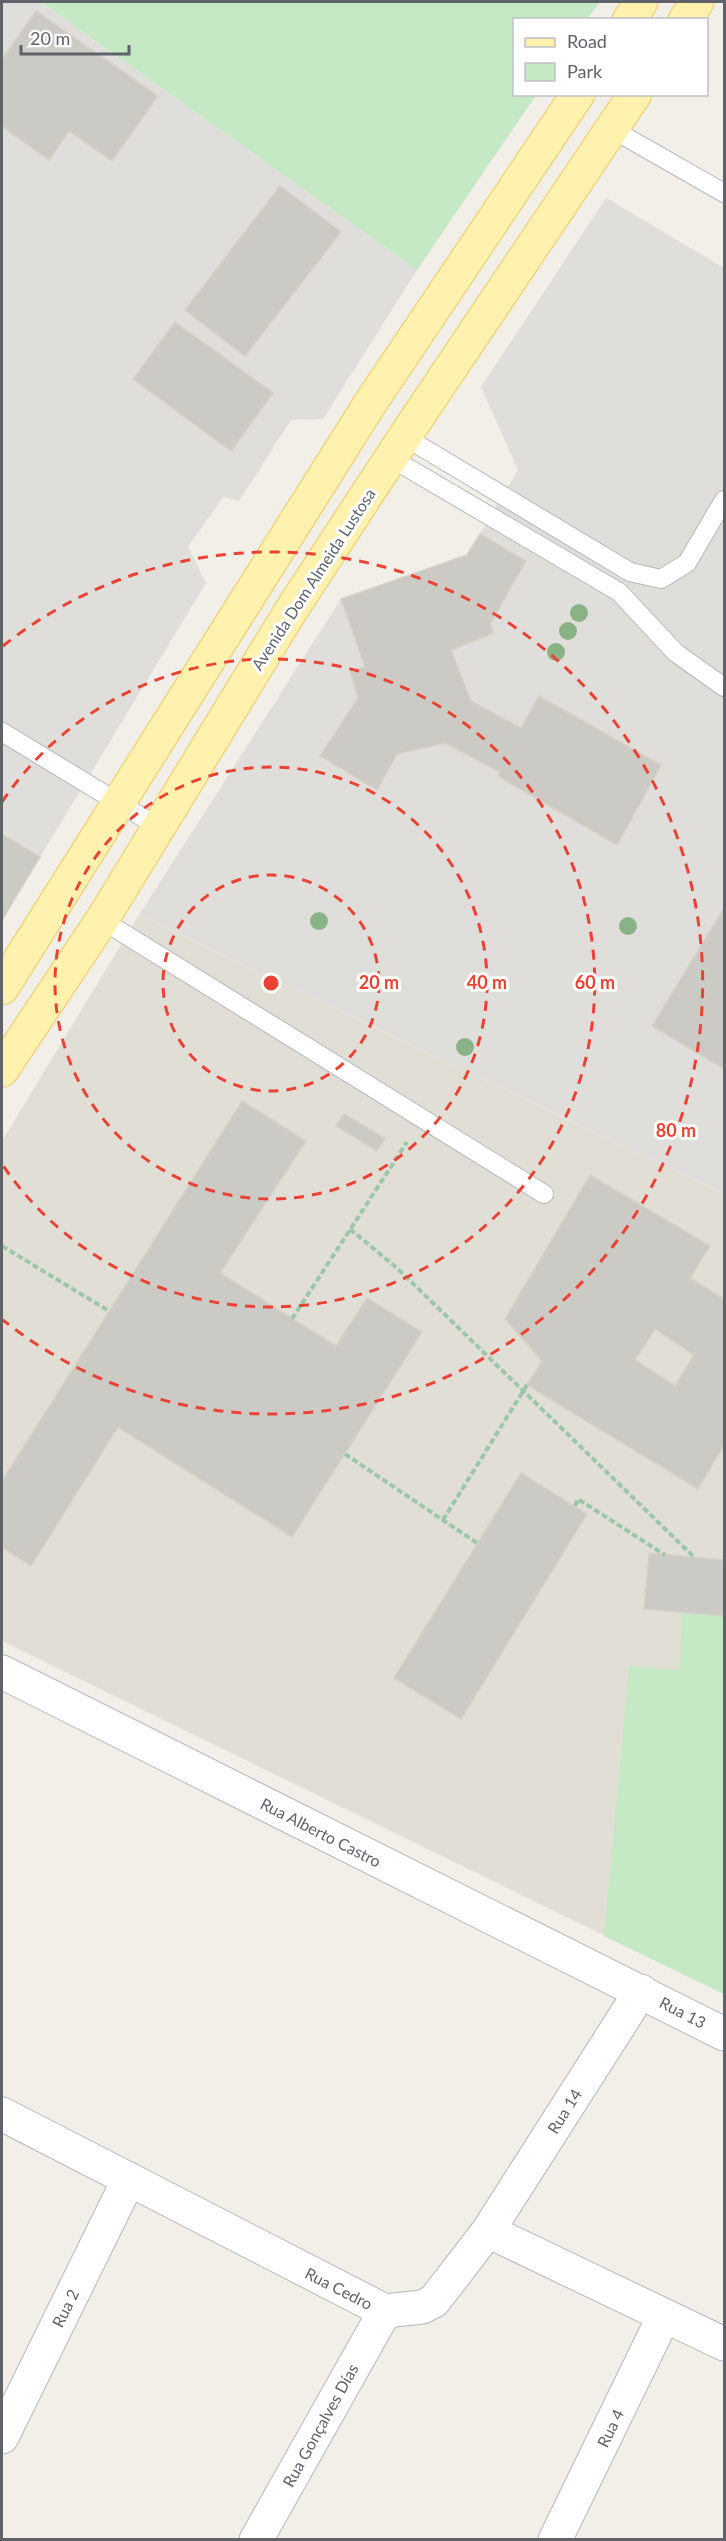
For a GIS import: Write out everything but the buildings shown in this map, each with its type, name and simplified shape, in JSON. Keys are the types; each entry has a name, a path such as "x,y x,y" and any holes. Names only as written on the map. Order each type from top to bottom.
{"main road":[{"path":"630,18 641,2"},
{"path":"686,18 697,2"},
{"path":"2,988 120,804 371,402 577,96"},
{"name":"Avenida Dom Almeida Lustosa","path":"2,1070 160,828 290,612 402,440 634,96"},
{"path":"371,402 402,440"},
{"path":"251,591 290,612"}],"street":[{"name":"Rua Alberto Castro","path":"2,1672 640,1991"},
{"name":"Rua 13","path":"640,1991 724,2034"},
{"name":"Rua 14","path":"488,2232 640,1991"},
{"name":"Rua Cedro","path":"2,2114 385,2311 422,2307 434,2301 488,2232"},
{"name":"Rua 2","path":"2,2437 129,2179"},
{"path":"488,2232 724,2344"},
{"name":"Rua Gonçalves Días","path":"256,2540 385,2311"},
{"name":"Rua 4","path":"555,2540 664,2316"}],"lane":[{"path":"612,129 724,193"},
{"path":"402,440 630,572 661,579 687,563 724,500"},
{"path":"402,440 619,592 676,652 724,687"},
{"path":"2,732 160,828"},
{"path":"102,920 544,1194"}],"path":[{"path":"292,1319 422,1118"},
{"path":"350,1229 398,1269 694,1558"},
{"path":"2,1246 109,1311"},
{"path":"443,1520 527,1385"},
{"path":"345,1454 477,1543"},
{"path":"575,1506 578,1499 666,1555"}],"shaded area":[{"path":"2,2 41,2 417,270 323,419 291,420 239,501 223,497 188,547 206,583 40,857 2,834"},
{"path":"606,198 724,268 724,1194 139,915 341,599 467,555 518,470 481,387"},
{"path":"139,915 724,1194 724,1994 2,1641 2,1141"}],"green space":[{"path":"41,2 600,2 588,18 513,18 513,96 535,96 417,270"},
{"path":"681,1612 724,1616 724,1994 604,1936 629,1666 680,1670"}]}
